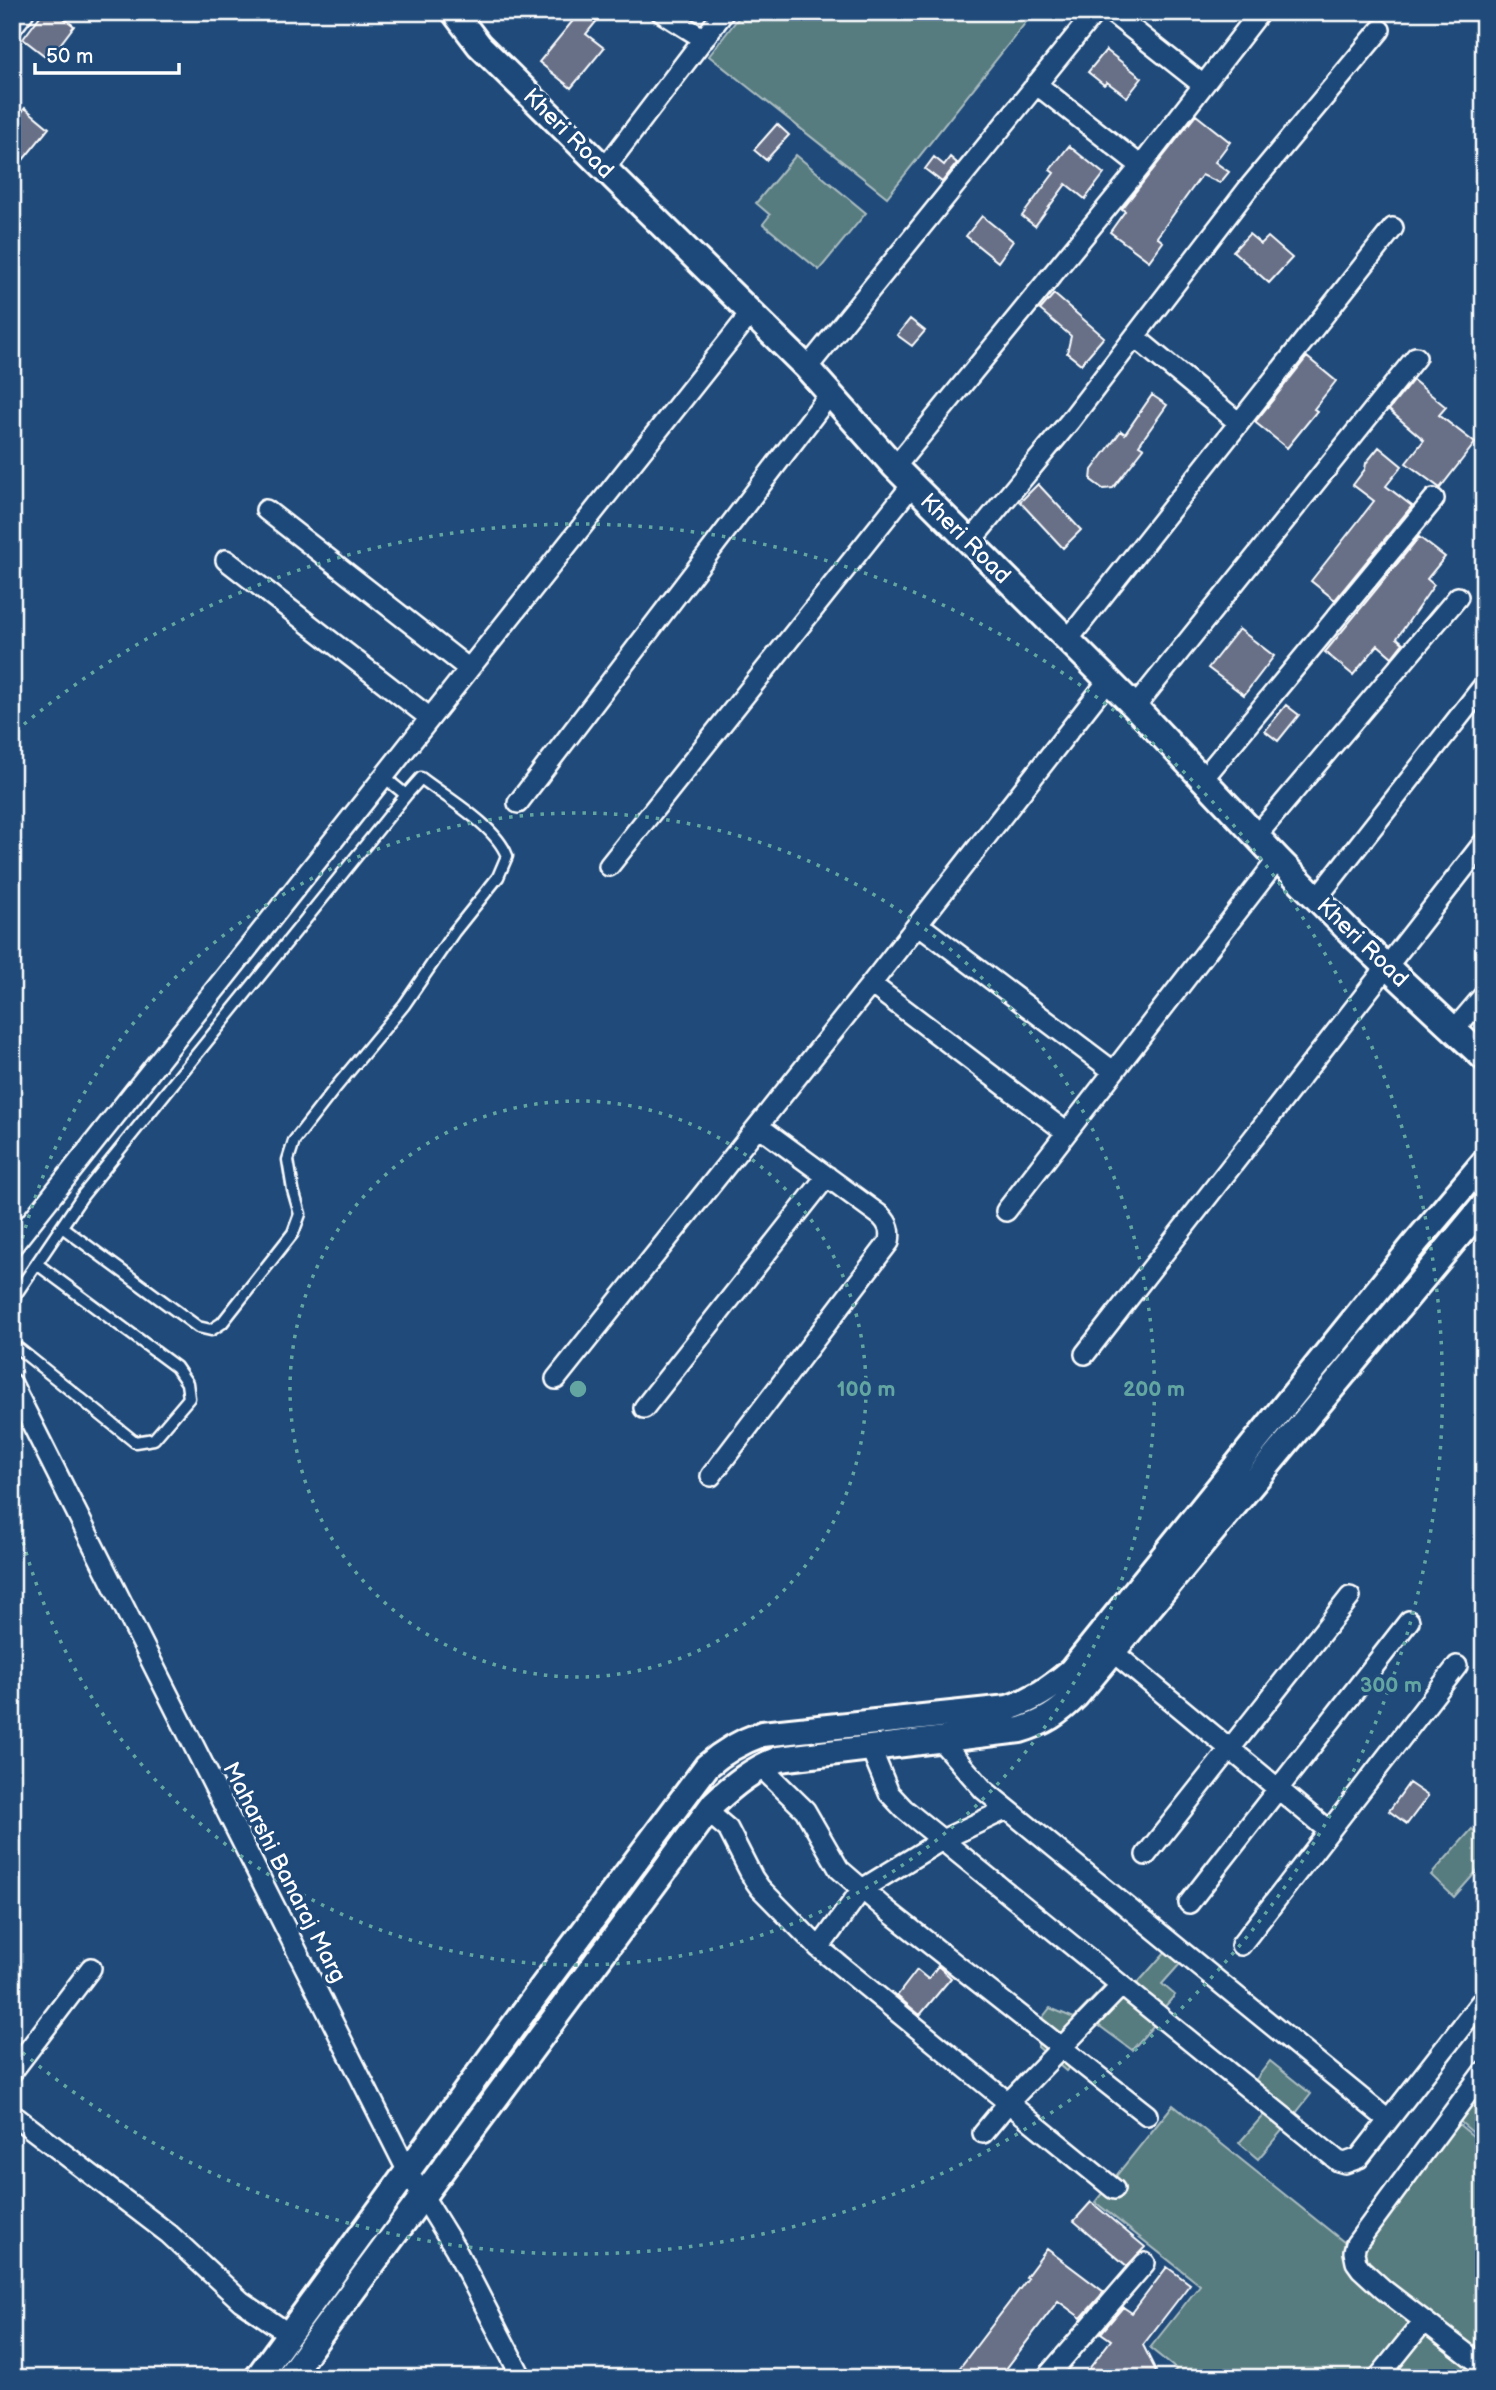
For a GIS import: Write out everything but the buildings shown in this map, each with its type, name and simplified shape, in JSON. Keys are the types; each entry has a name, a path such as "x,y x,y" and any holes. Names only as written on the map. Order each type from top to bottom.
{"street":[{"path":"12,27 24,12"},
{"name":"Kheri Road","path":"454,12 479,45 807,368 904,476 1135,707 1278,859 1484,1058"},
{"path":"661,12 704,39"},
{"path":"604,168 724,12"},
{"path":"807,368 1095,12"},
{"path":"1111,12 1203,85"},
{"path":"609,866 1260,12"},
{"path":"970,542 1070,421 1247,190 1380,30"},
{"path":"1037,84 1141,166"},
{"path":"1067,640 1393,228"},
{"path":"12,1245 751,313"},
{"path":"1135,337 1239,423"},
{"path":"1135,707 1416,357"},
{"path":"518,803 830,394"},
{"path":"1202,780 1434,499"},
{"path":"266,510 469,669"},
{"path":"226,560 430,718"},
{"path":"1256,836 1458,597"},
{"path":"556,1379 1108,681"},
{"path":"1317,898 1484,685"},
{"path":"1085,1354 1484,842"},
{"path":"1006,1211 1278,859"},
{"path":"918,924 1113,1071"},
{"path":"871,984 1066,1132"},
{"path":"1455,1029 1484,995"},
{"path":"711,1476 889,1242 891,1233 888,1223 758,1126"},
{"path":"257,2378 707,1766 740,1742 762,1734 1008,1708 1032,1700 1052,1687 1071,1671 1417,1241 1484,1162"},
{"path":"644,1408 827,1176"},
{"path":"288,2378 708,1812 738,1780 760,1766 779,1759 1020,1730 1040,1724 1059,1713 1076,1696 1484,1205"},
{"name":"Maharshi Banaraj Marg","path":"12,1384 408,2172 455,2248 522,2378"},
{"path":"1146,1855 1350,1597"},
{"path":"1189,1903 1409,1621"},
{"path":"1112,1652 1329,1831"},
{"path":"1241,1945 1457,1666"},
{"path":"940,1740 984,1790 1388,2120"},
{"path":"871,1749 889,1793 904,1809 1338,2161 1345,2163 1359,2158 1484,1998"},
{"path":"760,1766 805,1810 839,1869 1147,2116"},
{"path":"819,1948 862,1889 942,1840 1007,1808"},
{"path":"708,1812 728,1829 752,1878 760,1888 819,1948 1114,2189"},
{"path":"12,2072 91,1968"},
{"path":"983,2133 1008,2103 1121,1986"},
{"path":"1484,2071 1356,2244 1354,2252 1361,2270 1484,2367"},
{"path":"12,2114 169,2234 241,2301 289,2334"},
{"path":"1046,2378 1145,2263"},
{"path":"1378,2378 1424,2321"}],"lane":[{"path":"384,777 409,792"},
{"path":"12,1309 14,1297 83,1195 421,778 491,831 503,845 507,856 498,877 454,932 404,1005 294,1141 288,1160 292,1190 300,1214 293,1233 222,1323 211,1330 198,1327 62,1227"},
{"path":"12,1352 19,1349 135,1442 153,1439 189,1398 187,1382 176,1367 37,1264"}],"green space":[{"path":"743,12 1034,12 887,197 709,56"},
{"path":"796,155 866,213 819,270 763,224 770,215 756,203"},
{"path":"1472,1829 1484,1840 1484,1863 1454,1897 1431,1875"},
{"path":"1174,1942 1188,1955 1162,1984 1175,1995 1155,2018 1128,1994"},
{"path":"1107,1984 1154,2025 1132,2050 1086,2016 1054,2043 1075,2061 1066,2071 1038,2047 1039,2022 1050,2008 1074,2018"},
{"path":"1270,2061 1311,2094 1288,2123 1247,2091"},
{"path":"1484,2088 1484,2131 1478,2137 1457,2119"},
{"path":"1173,2105 1344,2242 1446,2114 1484,2145 1484,2378 1170,2378 1176,2369 1150,2348 1200,2285 1095,2202"},
{"path":"1266,2112 1285,2127 1258,2159 1239,2143"}]}
